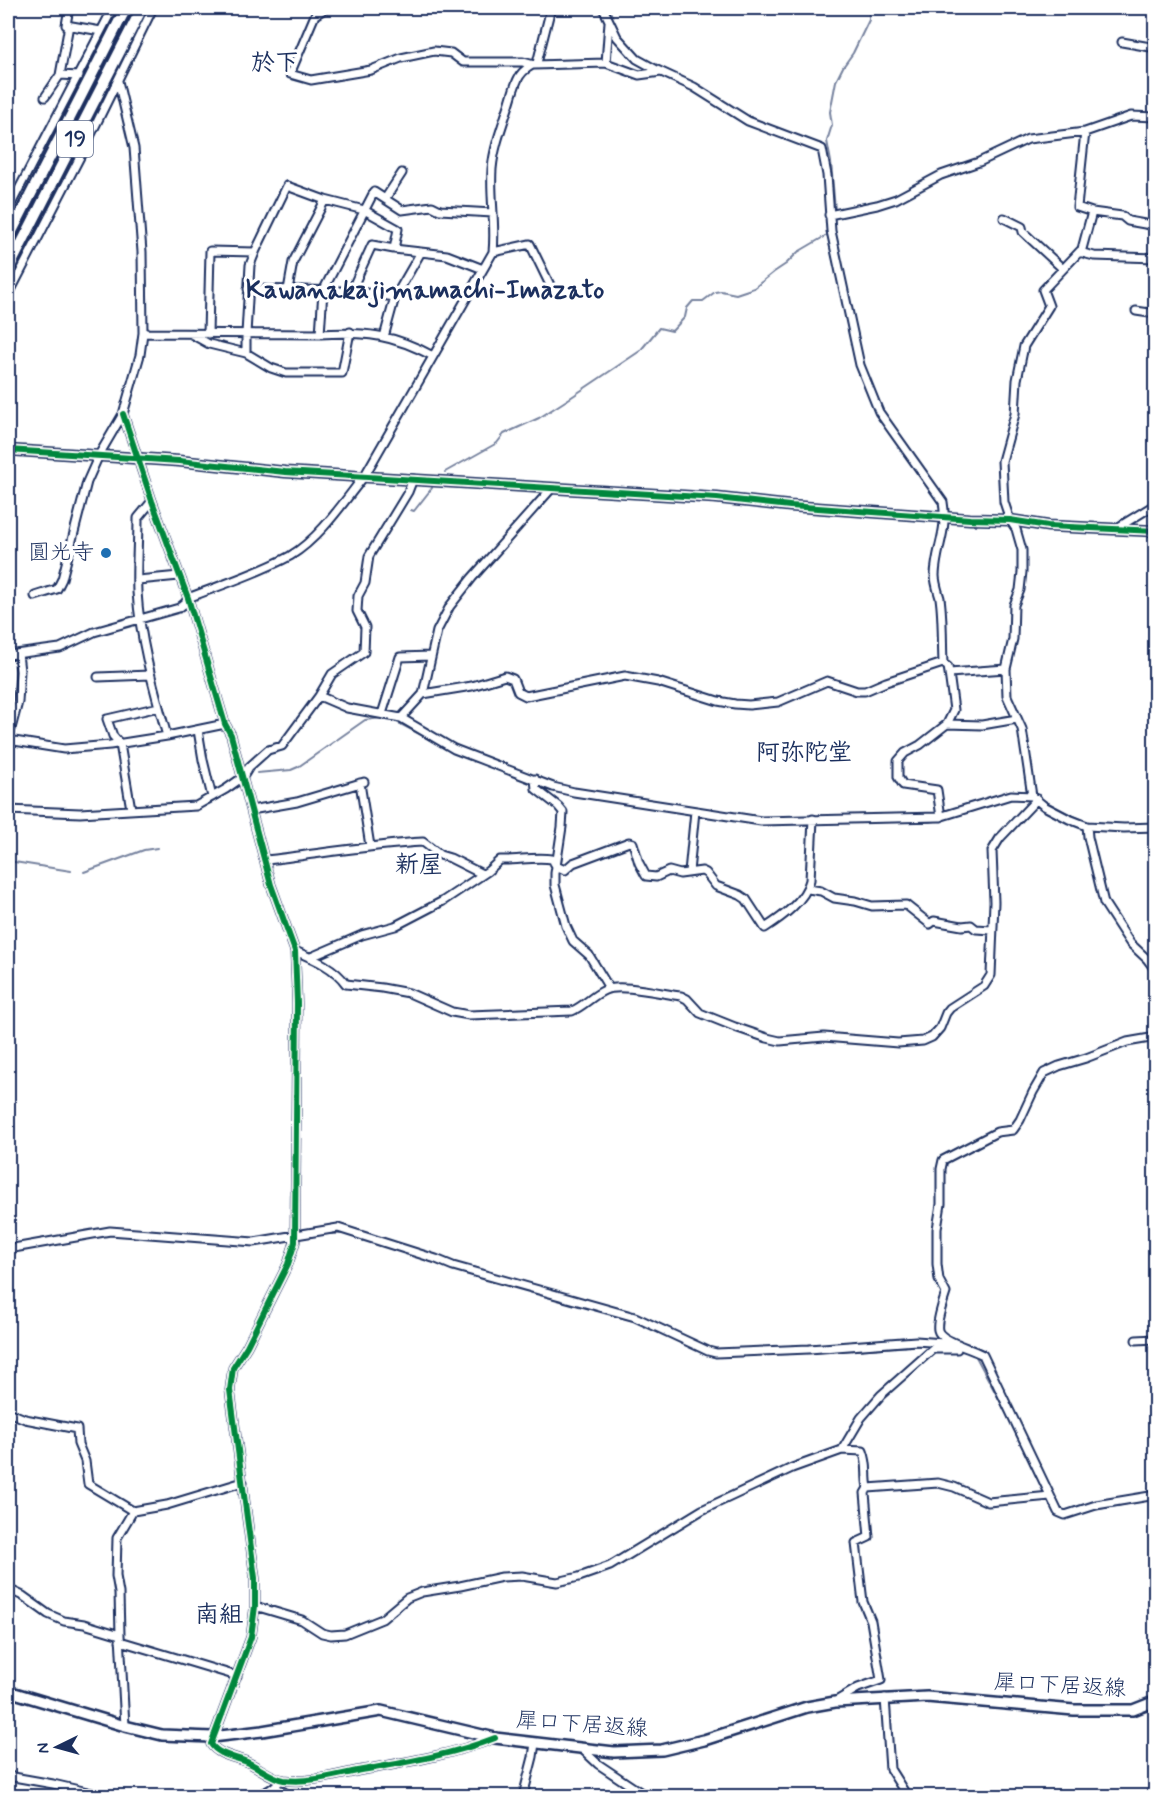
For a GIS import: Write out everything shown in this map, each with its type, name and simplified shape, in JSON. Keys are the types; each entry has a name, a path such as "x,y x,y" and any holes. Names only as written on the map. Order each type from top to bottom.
{"highway":[{"name":"19","path":"8,239 126,8"},
{"name":"19","path":"8,270 142,8"}],"main road":[{"name":"犀口下居返線","path":"8,1691 162,1735 212,1737 381,1711 495,1738 614,1752 662,1750 704,1740 807,1707 835,1702 927,1697 1074,1710 1133,1710 1155,1701"}],"street":[{"path":"45,97 60,75 69,26 66,25 69,8"},
{"path":"108,8 109,16"},
{"path":"8,210 113,8"},
{"path":"8,296 153,8"},
{"path":"326,8 315,15 290,74 311,80 371,70 402,58 434,51 451,52 463,62 606,63 639,75 661,72"},
{"path":"8,655 60,648 94,632 179,608 188,598 290,556 322,528 364,476 493,252 492,169 495,148 518,80 525,68 537,63 551,8"},
{"path":"603,8 617,37 632,54 661,72 694,87 748,122 822,148 827,176 831,231 860,365 879,412 944,502 946,516 935,578 940,599 943,663 948,667 954,710 947,724 897,761 898,777 903,785 937,790 941,817"},
{"path":"606,63 609,20"},
{"path":"69,26 101,31"},
{"path":"1122,42 1155,48"},
{"path":"60,75 79,76"},
{"path":"35,596 57,589 62,579 87,482 99,455 123,414 140,355 143,333 142,252 136,170 134,148 118,81"},
{"path":"829,214 896,199 940,175 979,162 1028,139 1085,132 1131,116 1155,117"},
{"path":"1085,132 1077,207 1092,212 1122,216 1128,221 1155,226"},
{"path":"46,138 56,144"},
{"path":"69,150 81,155"},
{"path":"385,198 402,173"},
{"path":"246,353 250,265 287,186 325,200 364,210 398,229 394,249"},
{"path":"320,334 323,291 374,192 402,210 432,206 440,210 493,213"},
{"path":"288,290 293,262 325,200"},
{"path":"1034,798 1022,729 1007,696 1006,669 1013,639 1014,605 1020,590 1022,550 1004,502 1002,461 1015,414 1017,380 1024,346 1049,306 1043,290 1082,249 1092,212"},
{"path":"1004,218 1022,227 1023,232 1063,269"},
{"path":"493,252 530,244 550,285"},
{"path":"351,291 372,245 447,255 483,269"},
{"path":"208,334 210,251 255,252"},
{"path":"384,336 395,297 421,252"},
{"path":"1079,252 1094,255 1155,258"},
{"path":"248,289 351,291 395,297"},
{"path":"1136,311 1155,314"},
{"path":"143,333 320,334 350,332 384,336 415,346 433,356"},
{"path":"189,333 209,345 246,353 271,368 286,373 342,373 350,332"},
{"path":"123,414 188,598 225,724 231,735 271,885 295,951 297,1075 295,1238 288,1264 247,1346 233,1368 230,1390 255,1578 255,1606 251,1637 211,1744 214,1750 247,1762 280,1780 294,1781 334,1777 476,1746 495,1738"},
{"path":"8,450 99,455 285,472 717,498 790,506 1010,520 1048,526 1155,531"},
{"path":"8,810 80,813 196,806 243,777 249,767 268,750 282,746 333,674 364,651 365,627 357,611 358,596 365,583 369,556 408,492 413,479"},
{"path":"401,718 423,694 437,631 450,606 552,488"},
{"path":"152,501 138,518 140,619 150,675 167,736"},
{"path":"1118,528 1155,504"},
{"path":"138,580 179,576"},
{"path":"18,654 20,670 18,702 8,740 64,749 120,744 225,724"},
{"path":"382,714 400,657 431,656"},
{"path":"423,694 472,686 506,676 513,679 518,692 526,696 625,676 658,682 717,701 749,705 778,702 827,681 857,692 865,691 943,663"},
{"path":"949,672 1006,669"},
{"path":"98,677 150,675"},
{"path":"319,696 347,708 401,718 454,748 553,787 695,811 761,821 941,817 1011,795 1034,798 1044,806 1087,826 1155,827"},
{"path":"131,809 120,744 113,736 107,719 159,707"},
{"path":"947,724 982,724 1017,719"},
{"path":"198,730 202,760 212,797"},
{"path":"535,779 536,789 563,812 555,885 567,926 573,941 589,955 609,988"},
{"path":"251,810 297,802 362,783 370,846"},
{"path":"295,951 311,957 338,973 346,984 409,993 452,1012 469,1015 572,1011 609,988 621,987 681,996 700,1013 780,1041 824,1037 898,1043 923,1041 936,1033 950,1008 984,986 992,975 993,851 1000,838 1034,798"},
{"path":"689,872 695,811"},
{"path":"311,957 362,935 395,926 451,897 500,860 552,859 556,866 564,870 573,863 629,842 633,843 646,876 656,877 669,871 680,874 702,871 717,886 746,899 765,928 786,913 808,889 813,819"},
{"path":"1087,826 1104,903 1130,943 1148,959 1155,971"},
{"path":"266,860 370,846 423,842 440,855 482,874"},
{"path":"808,889 821,891 834,898 872,906 906,905 930,924 934,921 992,930"},
{"path":"1155,1037 1127,1042 1044,1073 1013,1130 997,1132 943,1160 941,1204 937,1229 939,1280 946,1293 937,1329 939,1335 983,1355 1047,1497 1058,1512 1065,1515 1096,1505 1155,1495"},
{"path":"8,1249 110,1230 254,1242 295,1238 338,1228 453,1266 635,1317 716,1353 916,1341 958,1344"},
{"path":"1137,1340 1155,1338"},
{"path":"842,1450 861,1418 881,1395 933,1349 957,1349 958,1344"},
{"path":"8,1412 25,1419 77,1429 78,1444 85,1461 88,1484 133,1511 167,1505 243,1482"},
{"path":"255,1606 302,1620 322,1633 345,1634 382,1619 407,1598 422,1592 502,1577 522,1576 557,1582 579,1577 610,1566 702,1509 792,1468 842,1450 863,1451 868,1463 868,1488 865,1493 869,1537 856,1543 863,1602 872,1621 881,1680 858,1688 835,1702"},
{"path":"868,1488 938,1483 988,1502 1047,1497"},
{"path":"124,1726 119,1593 116,1576 117,1538 133,1511"},
{"path":"8,1589 48,1614 64,1621 84,1624 237,1676"},
{"path":"885,1698 890,1769 907,1797"},
{"path":"523,1797 535,1743"},
{"path":"581,1748 598,1764 646,1797"},
{"path":"8,1776 105,1797"},
{"path":"247,1797 261,1795 280,1780"},
{"path":"274,1787 288,1797"}],"waterway":[{"path":"835,210 827,141 832,125 830,112 836,81 869,20 869,8"},
{"path":"445,472 497,443 504,434 539,418 640,351 659,328 672,331 685,317 687,308 693,301 703,301 715,292 736,294 754,288 798,252 827,235"},
{"path":"411,510 414,511 432,488"},
{"path":"257,773 291,770 298,767 365,720 382,718"},
{"path":"391,719 446,748"},
{"path":"194,809 211,803 239,786"},
{"path":"556,791 570,795"},
{"path":"576,796 692,814"},
{"path":"1039,798 1083,820"},
{"path":"697,815 748,822"},
{"path":"852,822 942,820"},
{"path":"1114,832 1147,831"},
{"path":"84,872 144,850 157,848"},
{"path":"8,861 71,871"},
{"path":"286,1240 320,1234 346,1234"},
{"path":"104,1235 138,1236"},
{"path":"161,1238 251,1245"},
{"path":"60,1243 81,1239"},
{"path":"380,1245 443,1265"},
{"path":"8,1253 19,1250"},
{"path":"624,1318 636,1321"},
{"path":"679,1341 710,1355"},
{"path":"748,1355 928,1345"},
{"path":"974,1353 1014,1427"},
{"path":"1016,1433 1051,1506"},
{"path":"1087,1511 1156,1499"}],"cycle path":[{"path":"123,414 188,598 225,724 231,735 271,885 295,951 297,1003 295,1242 288,1264 247,1346 233,1368 230,1390 255,1578 255,1606 251,1637 211,1744 222,1753 247,1762 274,1777 302,1781 427,1758 495,1738"},
{"path":"8,450 179,461 285,472 717,498 790,506 1010,520 1048,526 1156,531"}],"place":[{"name":"圓光寺","path":"106,553"}],"district":[{"name":"於下","path":"275,63"},
{"name":"Kawanakajimamachi-Imazato","path":"425,291"},
{"name":"阿弥陀堂","path":"804,753"},
{"name":"新屋","path":"419,865"},
{"name":"南組","path":"219,1615"}]}
